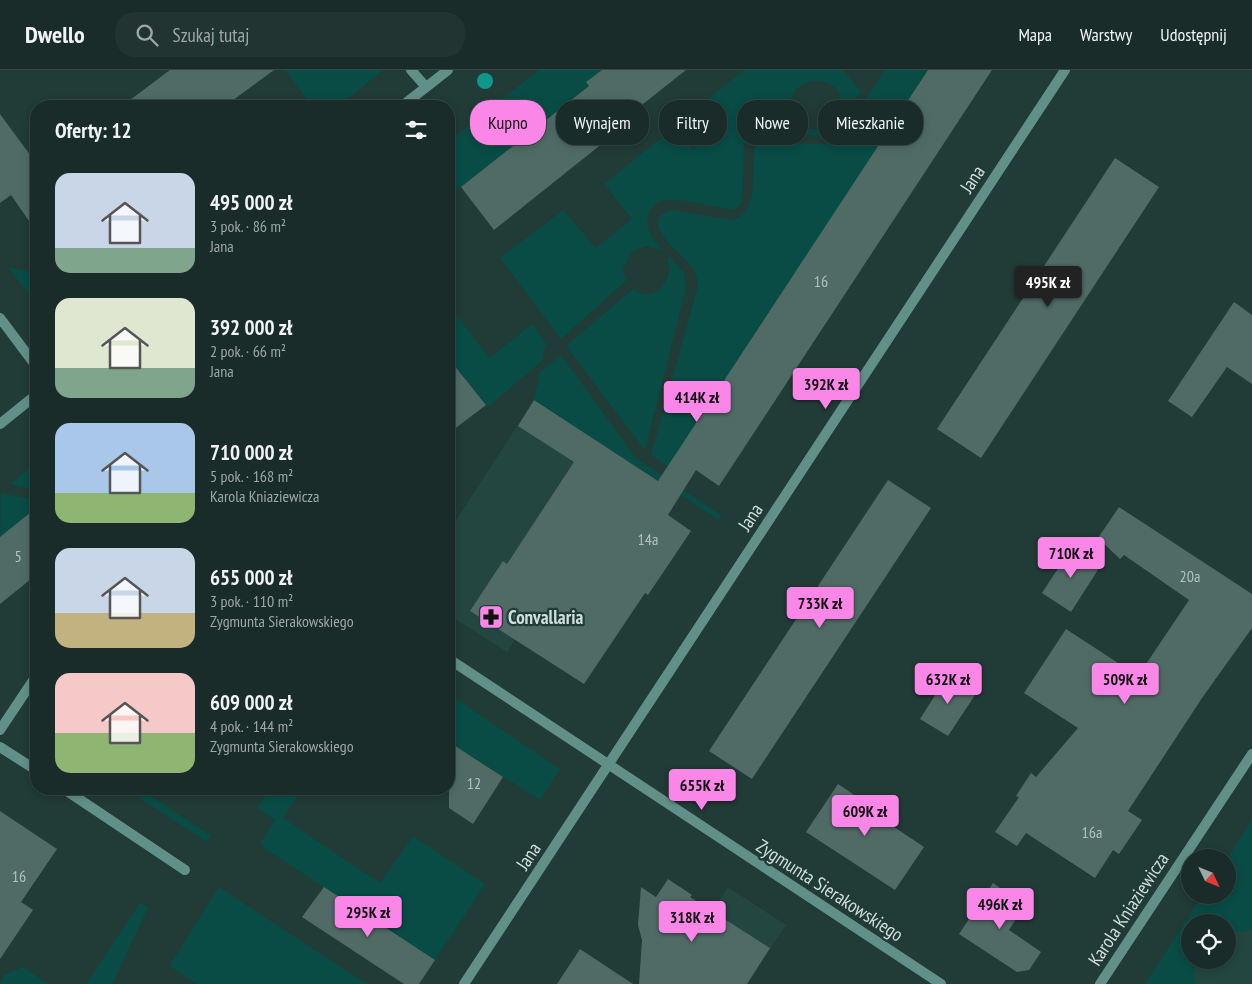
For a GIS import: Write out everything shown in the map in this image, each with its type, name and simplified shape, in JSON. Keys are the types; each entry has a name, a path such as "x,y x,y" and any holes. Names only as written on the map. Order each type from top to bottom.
{"street":[{"path":"412,70 426,87"},
{"path":"410,100 448,70"},
{"name":"Jana","path":"464,984 1065,70"},
{"path":"0,318 30,358"},
{"path":"0,424 30,400"},
{"name":"Zygmunta Sierakowskiego","path":"455,662 941,984"},
{"path":"0,730 30,685"},
{"path":"0,747 30,766"},
{"name":"Karola Kniaziewicza","path":"1100,984 1252,754"},
{"path":"73,795 185,870"}],"shaded area":[{"path":"285,70 383,70 346,100 308,100"},
{"path":"539,70 602,70 587,82 589,86 571,100 556,100 556,112 546,120 546,100 501,100"},
{"path":"744,70 842,70 861,91 856,100 841,100 838,90 830,84 820,81 810,82 801,86 794,93 792,100 737,100 737,145 744,145 742,201 738,207 732,210 689,201 673,200 659,202 650,211 648,227 651,236 663,251 647,246 632,251 623,269 626,281 561,339 500,258 563,210 596,248 632,219 604,184 659,140 659,145 689,145 693,150 700,145 727,145 727,100 707,100"},
{"path":"885,70 928,70 908,100 865,100"},
{"path":"470,124 470,145 514,145 455,191 455,136"},
{"path":"808,129 818,130 818,136 808,135"},
{"path":"808,143 879,145 668,467 651,455 698,286 694,269 665,238 659,229 658,221 661,215 671,210 732,220 741,215 751,199 756,145 808,145"},
{"path":"669,257 684,273 686,288 645,450 566,346 633,289 648,294 661,288 668,275 667,259"},
{"path":"8,267 30,272 30,296"},
{"path":"455,313 489,358 532,324 546,343 542,361 488,407 455,366"},
{"path":"561,355 636,458 722,516 719,520 534,400 540,372"},
{"path":"534,400 631,463 507,652 455,619 455,522"},
{"path":"30,468 30,489 11,484"},
{"path":"1,493 30,499 30,514 0,537"},
{"path":"455,698 560,769 540,800 455,746"},
{"path":"135,795 150,795 211,836 207,842"},
{"path":"266,795 298,795 283,818 380,883 413,836 485,884 435,960 264,848 261,842 275,820 258,808"},
{"path":"1252,820 1252,984 1145,984 1181,929 1181,969 1236,969 1236,914 1191,914 1197,904 1236,904 1236,849 1234,849"},
{"path":"1252,820 1252,930 1236,933 1236,914 1191,914 1197,904 1236,904 1236,849 1234,849"},
{"path":"219,887 367,984 197,984 169,966"},
{"path":"728,887 786,925 747,984 665,984"},
{"path":"140,903 148,908 112,984 86,984"},
{"path":"1181,929 1181,969 1195,969 1195,984 1145,984"},
{"path":"23,967 48,984 0,984 5,974"}],"building":[{"path":"170,70 274,70 233,100 130,100"},
{"path":"602,70 686,70 648,100 571,100 589,86 586,82"},
{"path":"928,70 992,70 719,486 696,470 668,515 691,531 648,595 645,593 584,684 470,611 503,561 507,564 574,462 518,426 534,400 658,481 879,145 923,145 923,100 908,100"},
{"path":"556,112 556,145 600,145 494,230 461,187 514,145 546,145 546,120"},
{"path":"0,114 30,155 30,222 11,195 0,203"},
{"path":"1115,158 1159,187 981,458 937,429"},
{"path":"1234,302 1252,315 1252,384 1227,367 1192,417 1168,401"},
{"path":"455,366 486,405 455,428"},
{"path":"888,480 931,508 752,779 709,751"},
{"path":"1119,507 1252,594 1252,628 1202,698 1128,811 1142,820 1119,854 1113,850 1095,878 1026,833 1017,846 995,832 1019,797 1016,796 1031,773 1036,777 1078,728 1024,693 1066,629 1138,676 1189,600 1124,555 1120,559 1098,538"},
{"path":"30,513 30,580 0,604 0,537"},
{"path":"1072,547 1101,565 1071,612 1042,593"},
{"path":"948,675 977,692 948,736 920,719"},
{"path":"455,746 503,777 473,824 449,808 449,795 455,795"},
{"path":"838,784 893,821 891,825 924,847 895,890 806,832"},
{"path":"0,811 57,849 21,902 33,910 0,959"},
{"path":"668,879 692,895 690,897 770,948 747,984 639,984 642,940 638,925 641,887 656,897"},
{"path":"993,883 1025,905 1009,930 1041,952 1029,970 1017,972 959,934"},
{"path":"324,887 435,960 419,984 404,984 302,917"},
{"path":"580,949 633,984 557,984"}],"place":[{"name":"Convallaria","path":"491,617"}]}
